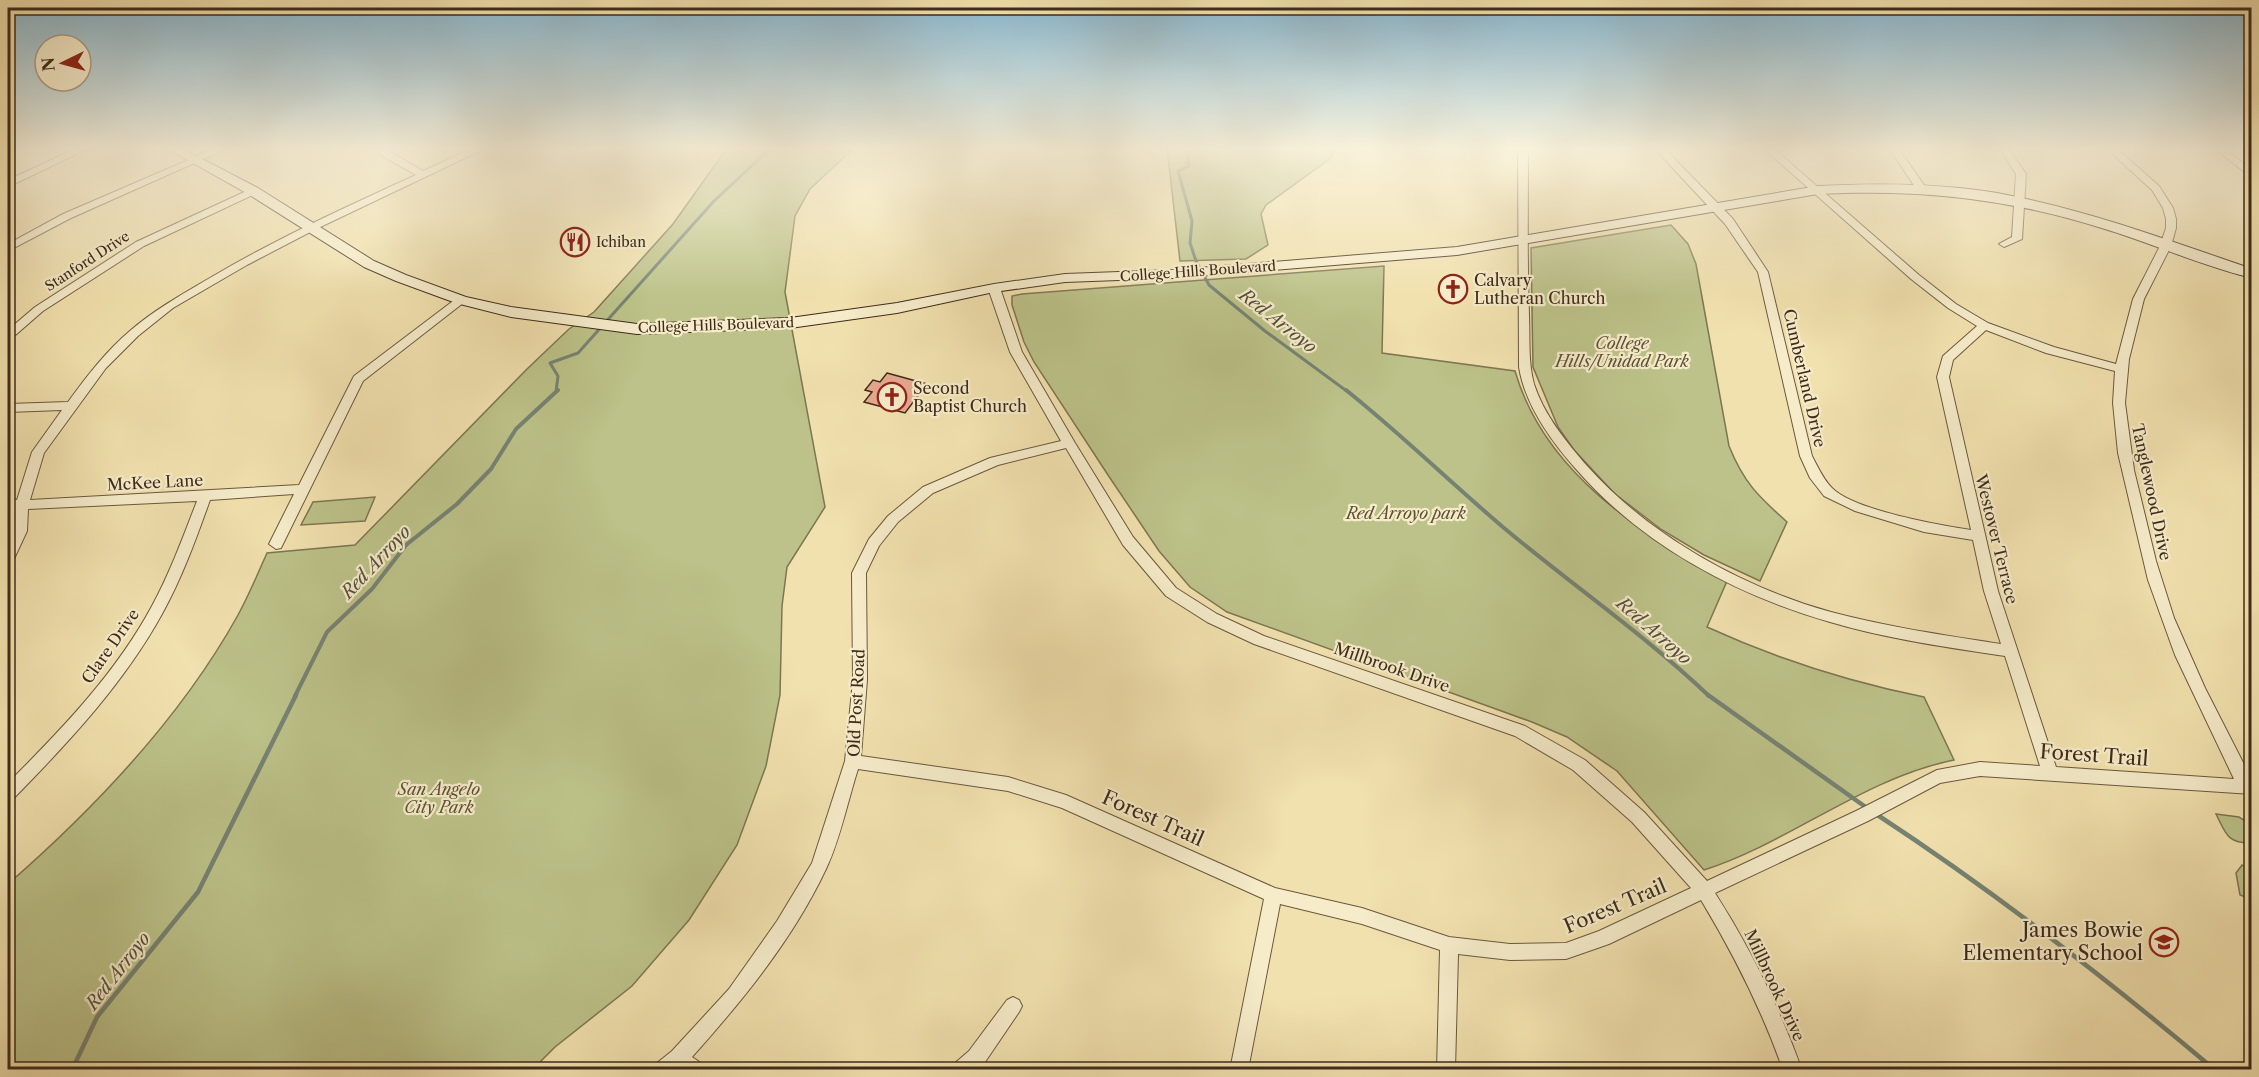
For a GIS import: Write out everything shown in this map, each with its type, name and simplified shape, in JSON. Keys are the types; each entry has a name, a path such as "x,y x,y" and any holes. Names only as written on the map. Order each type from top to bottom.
{"street":[{"path":"8,248 67,216 108,198"},
{"name":"Stanford Drive","path":"8,335 39,309 140,244 238,198"},
{"name":"College Hills Boulevard","path":"264,198 383,272 461,300 511,312 573,322 637,328 789,323 897,308 994,288 1065,278 1173,274 1457,251 1773,198"},
{"path":"8,557 20,531 22,505 38,452 102,365 134,333 169,306 243,263 373,198"},
{"path":"1522,198 1523,352 1529,384 1534,400 1561,446 1602,491 1663,539 1736,580 1805,609 1881,629 2010,651"},
{"name":"Cumberland Drive","path":"1709,198 1751,248 1763,272 1806,456 1815,475 1829,493 1860,508 1895,520 1979,536"},
{"path":"1827,198 1915,277 1952,306 1984,324 2050,350 2121,369"},
{"name":"College Hills Boulevard","path":"2000,198 2021,201 2095,220 2252,274"},
{"name":"Tanglewood Drive","path":"2165,198 2171,221 2166,245 2143,287 2129,332 2121,369 2118,415 2126,466 2148,558 2181,654 2248,787"},
{"path":"2004,244 2017,239 2021,201"},
{"name":"Millbrook Drive","path":"994,288 1016,352 1128,541 1171,592 1212,618 1259,640 1520,731 1579,765 1638,818 1703,889 1738,945 1776,1024 1793,1070"},
{"path":"276,544 358,379 461,300"},
{"name":"Westover Terrace","path":"1984,324 1947,359 1943,377 1991,591 2050,772"},
{"path":"8,408 72,406"},
{"name":"Old Post Road","path":"679,1066 735,995 783,927 819,866 853,761 860,680 859,573 874,543 893,519 928,490 993,461 1069,443"},
{"name":"McKee Lane","path":"8,504 205,496 304,489"},
{"name":"Clare Drive","path":"8,793 62,739 149,625 177,569 205,496"},
{"name":"Forest Trail","path":"853,761 1008,784 1066,802 1273,895 1362,916 1449,945 1510,952 1566,951 1611,934 1862,816 1937,777 1980,769 2248,787"},
{"path":"1239,1070 1273,895"},
{"path":"1446,1070 1449,945"},
{"path":"962,1070 976,1058 1012,1006"}],"green space":[{"name":"San Angelo City Park","path":"691,198 805,198 795,216 785,292 825,507 787,567 782,606 780,695 766,766 737,845 689,920 632,986 555,1047 533,1069 8,1069 8,884 104,793 163,725 216,652 242,607 267,553 355,545 527,369 569,329 594,312 673,224"},
{"path":"1173,198 1275,198 1266,205 1261,214 1268,245 1246,259 1180,261"},
{"name":"College Hills/Unidad Park","path":"1671,225 1688,244 1696,264 1729,446 1746,479 1787,522 1760,581 1704,555 1662,530 1615,494 1574,450 1558,427 1533,367 1531,248"},
{"name":"Red Arroyo park","path":"1384,266 1382,353 1515,371 1529,407 1548,440 1599,496 1661,542 1727,581 1707,627 1814,668 1924,697 1954,760 1889,781 1767,844 1704,870 1617,771 1567,737 1532,722 1227,612 1190,587 1159,551 1034,362 1024,342 1012,305 1012,296 1022,294"},
{"path":"375,497 365,521 301,525 313,502"},
{"path":"2216,814 2239,817 2251,825 2251,843 2243,843 2228,836"},
{"path":"2242,865 2251,871 2251,899 2240,895 2236,873"}],"building":[{"name":"Second Baptist Church","path":"887,373 927,384 905,413 864,402 872,392 865,390 873,380 880,382"}],"waterway":[{"name":"Red Arroyo","path":"556,392 558,376 550,363 578,353 717,198"},
{"name":"Red Arroyo","path":"1186,198 1192,221 1190,243 1196,261 1209,285 1265,331 1348,392"},
{"name":"Red Arroyo","path":"1346,390 1504,528 1660,652 1709,696"},
{"name":"Red Arroyo","path":"295,696 327,632 372,589 406,545 457,504 491,469 516,429 556,392"},
{"name":"Red Arroyo","path":"72,1070 97,1017 198,892 296,695"},
{"name":"Red Arroyo","path":"1708,695 1867,808"},
{"name":"Red Arroyo","path":"1876,814 1964,874 2049,937 2215,1070"}],"place":[{"name":"Ichiban","path":"575,242"},
{"name":"Calvary Lutheran Church","path":"1453,289"},
{"name":"Second Baptist Church","path":"892,397"},
{"name":"James Bowie Elementary School","path":"2164,942"}]}
